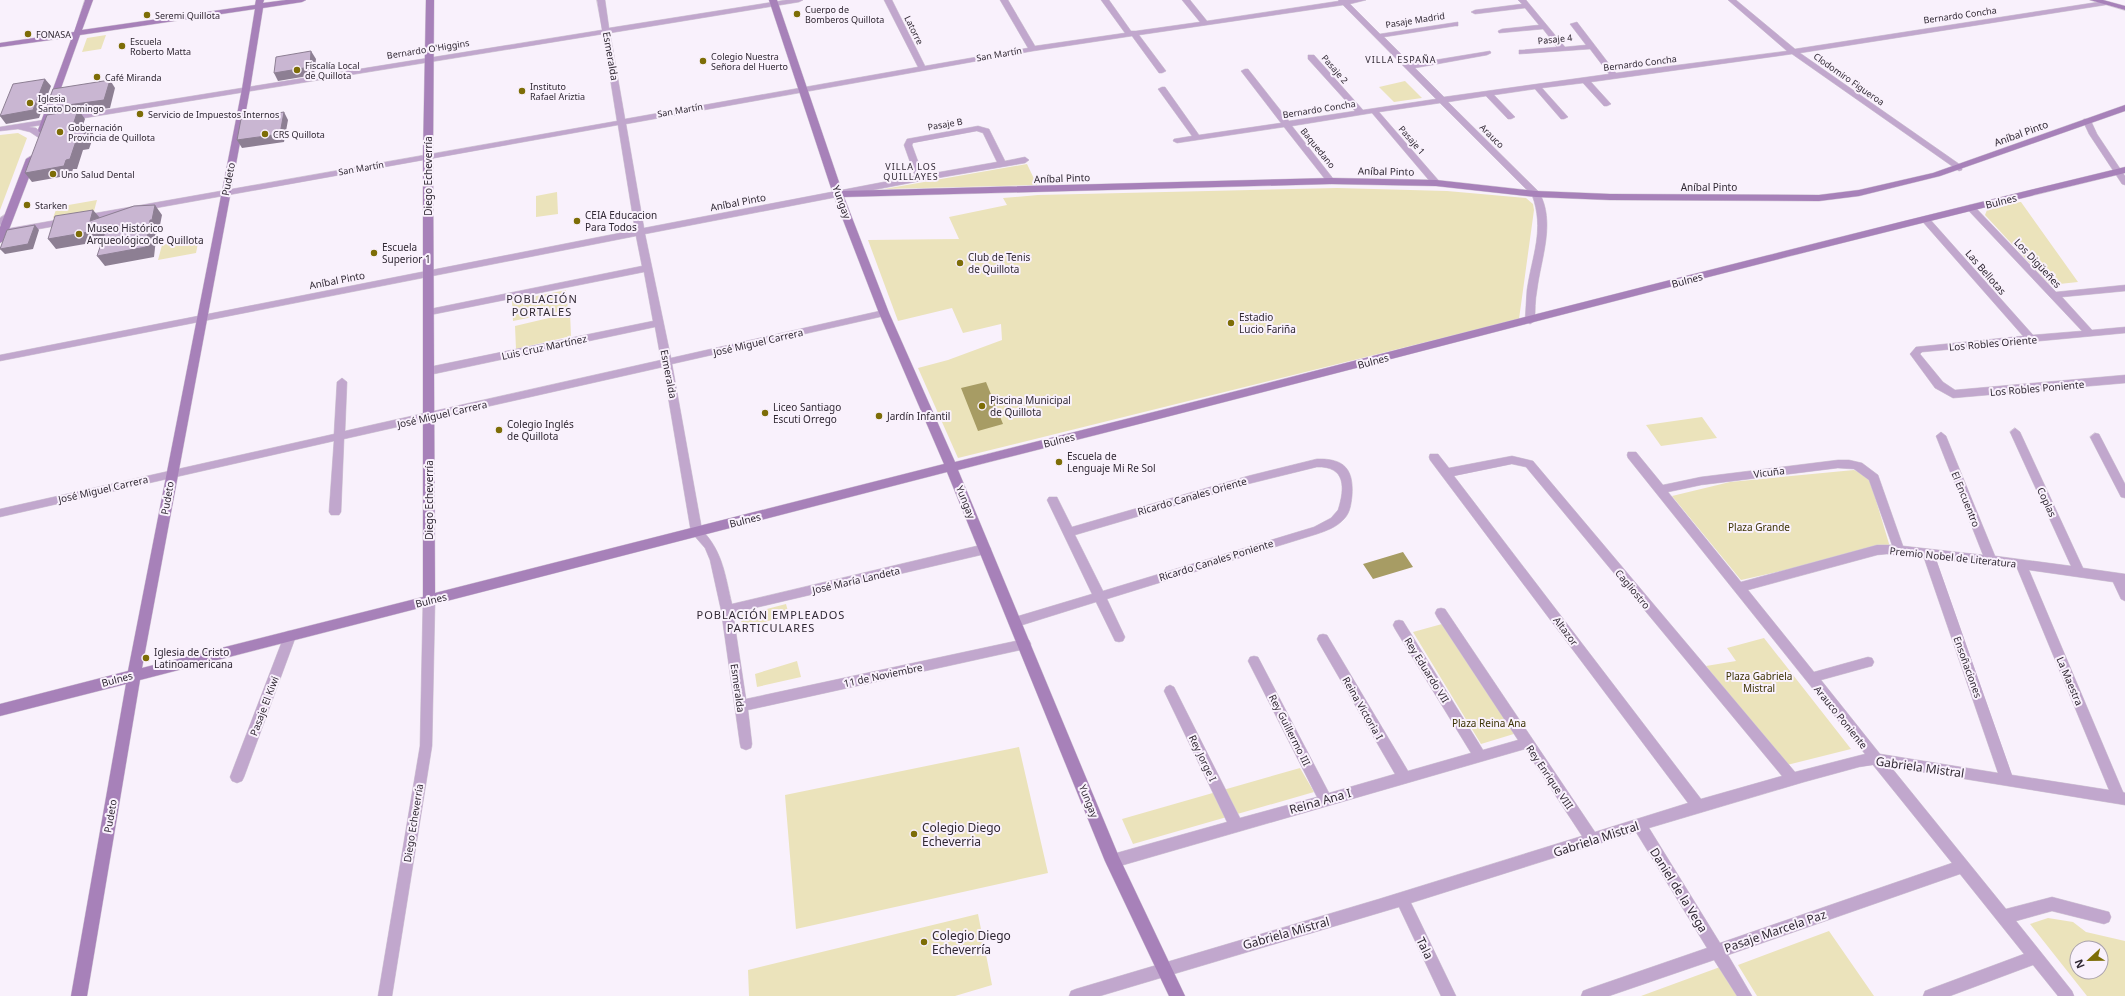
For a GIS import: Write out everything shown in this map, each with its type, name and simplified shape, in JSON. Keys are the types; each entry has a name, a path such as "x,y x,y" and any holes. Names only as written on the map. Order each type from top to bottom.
{"street":[{"path":"1,232 10,214 90,0"},
{"path":"0,45 78,34 260,3 302,0"},
{"name":"Diego Echeverría","path":"385,996 426,746 429,600 430,417 428,156 430,0"},
{"name":"Esmeralda","path":"601,0 640,232 667,363 698,532 709,545 716,560 727,610 746,744"},
{"name":"Bernardo O'Higgins","path":"45,122 774,2 799,0"},
{"name":"Latorre","path":"888,0 922,68"},
{"path":"1004,0 1033,48"},
{"path":"1106,0 1162,71"},
{"path":"1186,0 1204,22"},
{"name":"San Martín","path":"1,232 225,193 622,120 1033,48 1343,1 1362,0"},
{"path":"1522,0 1562,48"},
{"name":"Clodomiro Figueroa","path":"1732,0 1793,52 1959,168"},
{"path":"2094,0 2125,8"},
{"name":"Arauco","path":"1343,1 1536,194 1542,210 1542,236 1532,290 1530,321"},
{"name":"Yungay","path":"774,2 838,194 884,313 1016,622 1113,860 1177,996"},
{"name":"Pudeto","path":"79,996 134,674 171,474 246,89 260,3"},
{"name":"Bernardo Concha","path":"1177,142 1373,110 1536,86 1616,77 1793,52 2105,3"},
{"path":"1475,12 1527,6"},
{"name":"Pasaje Madrid","path":"1378,36 1455,24"},
{"path":"1574,24 1590,47 1616,77"},
{"path":"1502,31 1544,27"},
{"name":"Pasaje 4","path":"1522,52 1590,47"},
{"path":"1409,67 1487,53"},
{"name":"Pasaje 2","path":"1311,57 1360,112"},
{"name":"Baquedano","path":"1245,71 1331,181"},
{"path":"1585,80 1607,104"},
{"path":"1536,86 1564,117"},
{"path":"1162,89 1197,138"},
{"path":"1488,93 1511,117"},
{"name":"Aníbal Pinto","path":"0,358 428,273 838,194 1331,181 1436,183 1536,194 1610,198 1819,198 1851,195 1959,168 2088,120 2125,108"},
{"name":"Pasaje 1","path":"1373,110 1436,183"},
{"path":"2088,120 2093,134 2122,171 2125,182"},
{"path":"0,129 45,122"},
{"path":"19,126 33,130 37,143"},
{"path":"2072,126 2093,134"},
{"name":"Pasaje B","path":"920,178 908,145 910,141 982,128 986,131 1002,164"},
{"path":"838,194 1025,160"},
{"name":"Bulnes","path":"0,710 134,674 290,636 1926,219 2122,171"},
{"name":"Los Digüeñes","path":"1971,208 2090,333"},
{"name":"Las Bellotas","path":"1926,219 2030,339"},
{"path":"430,312 648,268"},
{"path":"2053,295 2125,288"},
{"name":"José Miguel Carrera","path":"0,513 430,417 884,313"},
{"name":"Luis Cruz Martínez","path":"429,371 658,323"},
{"name":"Los Robles Oriente","path":"1948,393 1939,385 1918,360 1915,354 1917,350 2125,330"},
{"name":"Los Robles Poniente","path":"1948,393 1961,395 2125,379"},
{"path":"335,512 342,382"},
{"name":"Coplas","path":"2015,432 2079,572"},
{"name":"El Encuentro","path":"1941,436 1991,561"},
{"path":"2095,437 2125,494"},
{"name":"Arauco Poniente","path":"1632,455 2067,996"},
{"name":"Altazor","path":"1434,457 1698,806"},
{"name":"Cagliostro","path":"1446,473 1512,460 1529,464 1792,778"},
{"name":"Ricardo Canales Poniente","path":"1016,622 1317,530 1333,523 1343,512 1348,482 1344,471 1336,464 1328,461 1317,463"},
{"name":"Ricardo Canales Oriente","path":"1069,532 1248,480 1317,463"},
{"name":"Vicuña","path":"1660,490 1701,481 1838,464 1849,464 1862,467 1874,478 1899,550"},
{"path":"1053,500 1119,637"},
{"name":"José María Landeta","path":"727,610 985,549"},
{"name":"Premio Nobel de Literatura","path":"1738,588 1876,550 1899,550 1928,553 2121,578"},
{"name":"Ensoñaciones","path":"1928,553 2008,781"},
{"name":"La Maestra","path":"2021,564 2122,799"},
{"path":"2121,578 2125,596"},
{"name":"Rey Enrique VIII","path":"1441,612 1593,840"},
{"name":"Rey Eduardo VII","path":"1398,625 1480,756"},
{"name":"Pasaje El Kiwi","path":"237,777 290,636"},
{"name":"Reina Victoria I","path":"1323,639 1404,778"},
{"name":"11 de Noviembre","path":"741,706 1025,644"},
{"name":"Rey Guillermo III","path":"1254,661 1326,799"},
{"path":"1810,678 1868,662"},
{"name":"Rey Jorge I","path":"1170,691 1236,825"},
{"name":"Reina Ana I","path":"1113,860 1527,743"},
{"name":"Gabriela Mistral","path":"1076,996 1165,968 1402,899 1698,806 1792,778 1859,761 1876,759 2122,799"},
{"name":"Daniel de la Vega","path":"1639,825 1745,996"},
{"name":"Pasaje Marcela Paz","path":"1588,996 1963,866"},
{"name":"Tala","path":"1402,899 1449,996"},
{"path":"2004,917 2052,904 2104,917"},
{"path":"1930,996 2036,957"}],"green space":[{"path":"106,35 101,49 82,52 87,38"},
{"path":"1405,81 1422,98 1394,102 1379,87"},
{"path":"18,133 27,138 0,210 0,135"},
{"path":"1027,164 1037,185 884,189"},
{"name":"Estadio Lucio Fariña","path":"1337,188 1447,191 1526,198 1533,204 1534,210 1519,319 958,458 918,368 948,360 1002,340 1001,324 963,333 952,308 898,321 868,240 959,239 949,217 1007,205 1003,198 1038,195"},
{"path":"557,192 558,214 536,217 536,196"},
{"path":"97,200 94,211 53,218 57,207"},
{"path":"2021,202 2078,282 2050,285 1985,215 1987,210"},
{"path":"199,238 196,253 158,260 162,245"},
{"path":"566,290 568,310 513,321 512,301"},
{"path":"570,313 571,336 516,349 515,326"},
{"path":"1702,417 1717,438 1661,446 1646,425"},
{"name":"Plaza Grande","path":"1854,470 1869,477 1890,547 1741,580 1672,496 1730,482"},
{"path":"786,604 789,615 743,628 740,616"},
{"name":"Plaza Reina Ana","path":"1442,624 1517,733 1481,744 1413,632"},
{"name":"Plaza Gabriela Mistral","path":"1764,638 1851,749 1787,765 1706,666 1736,661 1727,648"},
{"path":"797,661 801,677 757,687 755,674"},
{"name":"Colegio Diego Echeverria","path":"1019,747 1048,873 796,929 785,795"},
{"path":"1300,768 1314,792 1133,844 1122,819"},
{"name":"Colegio Diego Echeverría","path":"978,914 992,985 955,996 749,996 748,970"},
{"path":"2048,918 2073,922 2086,932 2125,941 2125,996 2087,996 2074,980 2109,980 2109,940 2069,940 2069,973 2030,924"},
{"path":"1829,931 1874,996 1757,996 1738,965"},
{"path":"1720,967 1738,996 1641,996"}],"shaded area":[{"name":"Piscina Municipal de Quillota","path":"986,382 1003,424 978,431 961,388"},
{"path":"1403,552 1413,567 1373,579 1363,564"}],"building":[{"path":"311,51 310,67 274,73 276,57"},
{"path":"45,79 33,110 0,116 13,84"},
{"path":"110,80 104,100 46,108 53,89"},
{"path":"78,110 72,128 87,125 82,140 76,141 70,159 66,160 64,166 25,173 47,115"},
{"path":"284,112 280,134 237,140 241,119"},
{"path":"155,205 152,220 150,220 146,247 97,256 106,229 48,239 55,216 93,210 90,221 134,206"},
{"path":"35,225 28,244 0,249 7,230"}],"place":[{"name":"Cuerpo de Bomberos Quillota","path":"797,14"},
{"name":"Seremi Quillota","path":"147,15"},
{"name":"FONASA","path":"28,34"},
{"name":"Escuela Roberto Matta","path":"122,46"},
{"name":"Colegio Nuestra Señora del Huerto","path":"703,61"},
{"name":"Fiscalía Local de Quillota","path":"297,70"},
{"name":"Café Miranda","path":"97,77"},
{"name":"Instituto Rafael Ariztia","path":"522,91"},
{"name":"Iglesia Santo Domingo","path":"30,103"},
{"name":"Servicio de Impuestos Internos","path":"140,114"},
{"name":"Gobernación Provincia de Quillota","path":"60,132"},
{"name":"CRS Quillota","path":"265,134"},
{"name":"Uno Salud Dental","path":"53,174"},
{"name":"Starken","path":"27,205"},
{"name":"CEIA Educacion Para Todos","path":"577,221"},
{"name":"Museo Histórico Arqueológico de Quillota","path":"79,234"},
{"name":"Escuela Superior 1","path":"374,253"},
{"name":"Club de Tenis de Quillota","path":"960,263"},
{"name":"Estadio Lucio Fariña","path":"1231,323"},
{"name":"Piscina Municipal de Quillota","path":"982,406"},
{"name":"Liceo Santiago Escuti Orrego","path":"765,413"},
{"name":"Jardín Infantil","path":"879,416"},
{"name":"Colegio Inglés de Quillota","path":"499,430"},
{"name":"Escuela de Lenguaje Mi Re Sol","path":"1059,462"},
{"name":"Iglesia de Cristo Latinoamericana","path":"146,658"},
{"name":"Colegio Diego Echeverria","path":"914,834"},
{"name":"Colegio Diego Echeverría","path":"924,942"}],"district":[{"name":"VILLA ESPAÑA","path":"1401,59"},
{"name":"VILLA LOS QUILLAYES","path":"911,172"},
{"name":"POBLACIÓN PORTALES","path":"542,304"},
{"name":"POBLACIÓN EMPLEADOS PARTICULARES","path":"771,620"}]}
